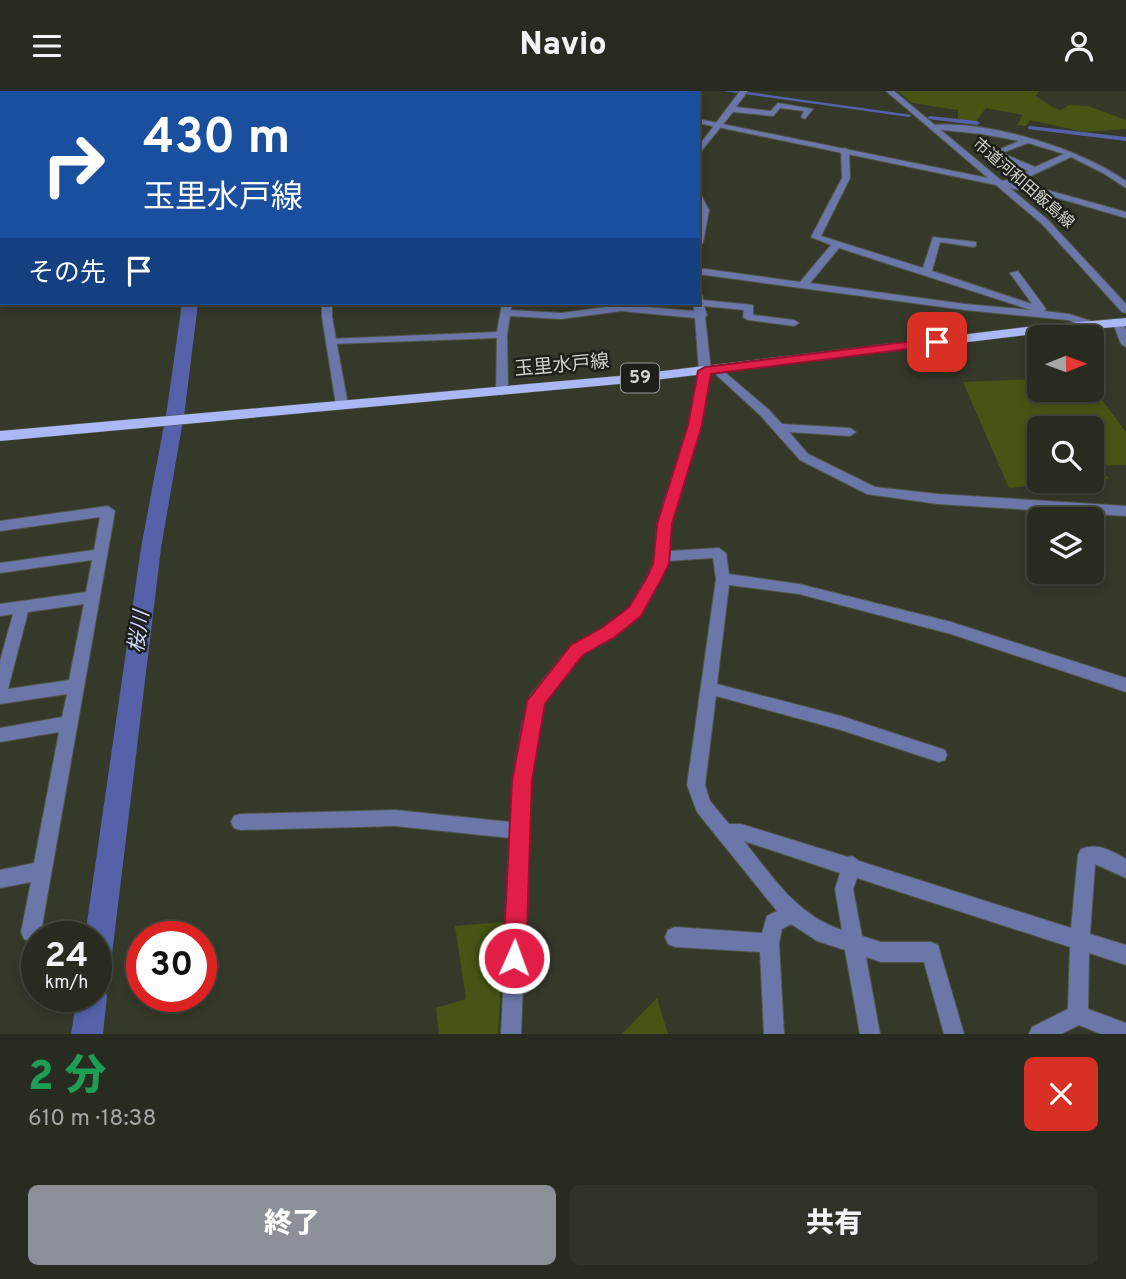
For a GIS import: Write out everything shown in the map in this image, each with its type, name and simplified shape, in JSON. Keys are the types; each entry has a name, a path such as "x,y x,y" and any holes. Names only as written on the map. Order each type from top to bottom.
{"main road":[{"name":"玉里水戸線","path":"1093,325 1122,323"},
{"name":"玉里水戸線","path":"0,436 711,370 1027,331"}],"street":[{"name":"市道河和田飯島線","path":"890,91 1064,239 1126,310"},
{"path":"700,150 743,92"},
{"path":"729,109 773,114 778,105 810,109 805,117"},
{"path":"700,121 1000,183 1126,215"},
{"path":"933,127 1027,140 1107,170 1126,185"},
{"path":"1027,140 995,153 1034,170"},
{"path":"845,150 846,178 816,237 1093,325"},
{"path":"1000,183 1010,182 1068,155"},
{"path":"700,201 705,210 700,234"},
{"path":"1109,209 1126,207"},
{"path":"927,271 936,239 973,244"},
{"path":"803,285 838,243"},
{"path":"700,271 1069,317"},
{"path":"1015,273 1038,309"},
{"path":"327,305 342,405"},
{"path":"511,1034 524,760 536,701 577,650 609,632 635,612 653,580 662,556 664,524 711,370 700,305"},
{"path":"502,391 502,335 506,308 561,316 621,308 700,305 749,307 748,317 794,323"},
{"path":"1122,323 1126,344"},
{"path":"331,341 502,335"},
{"path":"711,370 778,428 804,457 872,491 939,499 1126,511"},
{"path":"778,428 850,432"},
{"path":"0,526 108,511 33,921"},
{"path":"662,556 719,553 723,579 696,785 703,806 792,914 824,934 851,940 881,952 931,952 954,1034"},
{"path":"0,568 100,554"},
{"path":"723,579 799,589 951,628 1126,685"},
{"path":"0,610 93,597"},
{"path":"0,690 22,607"},
{"path":"0,697 76,686"},
{"path":"709,688 841,723 939,755"},
{"path":"0,735 70,723"},
{"path":"240,822 395,818 520,831"},
{"path":"726,832 741,832 852,865 1080,937 1126,955"},
{"path":"1078,1015 1080,937 1087,855 1102,856 1126,869"},
{"path":"852,865 844,890 870,1034"},
{"path":"0,879 42,871"},
{"path":"774,1034 769,943 774,923 792,914"},
{"path":"675,937 769,943"},
{"path":"1039,1034 1078,1015 1126,1033"}],"green space":[{"path":"898,91 1039,91 1036,96 1052,107 1061,110 1069,105 1088,106 1126,120 1126,129 1084,132 1030,120 1026,126 1017,125 1023,115 986,108 976,121 958,119 958,110 912,103"},
{"path":"1027,379 1027,403 1104,403 1126,432 1126,465 1104,466 1104,416 1027,416 1027,486 1009,488 963,382"},
{"path":"504,922 498,1034 439,1034 436,1008 466,999 455,926"},
{"path":"657,998 668,1034 622,1034"}],"waterway":[{"path":"726,91 909,115"},
{"path":"930,118 977,123"},
{"path":"1030,128 1126,139"},
{"name":"桜川","path":"102,921 151,548 176,409 190,305"},
{"name":"桜川","path":"87,1034 90,1012"}],"route":[{"path":"514,958 522,781 536,701 577,650 623,622 642,602 661,564 664,524 695,425 705,371 937,342"}]}
